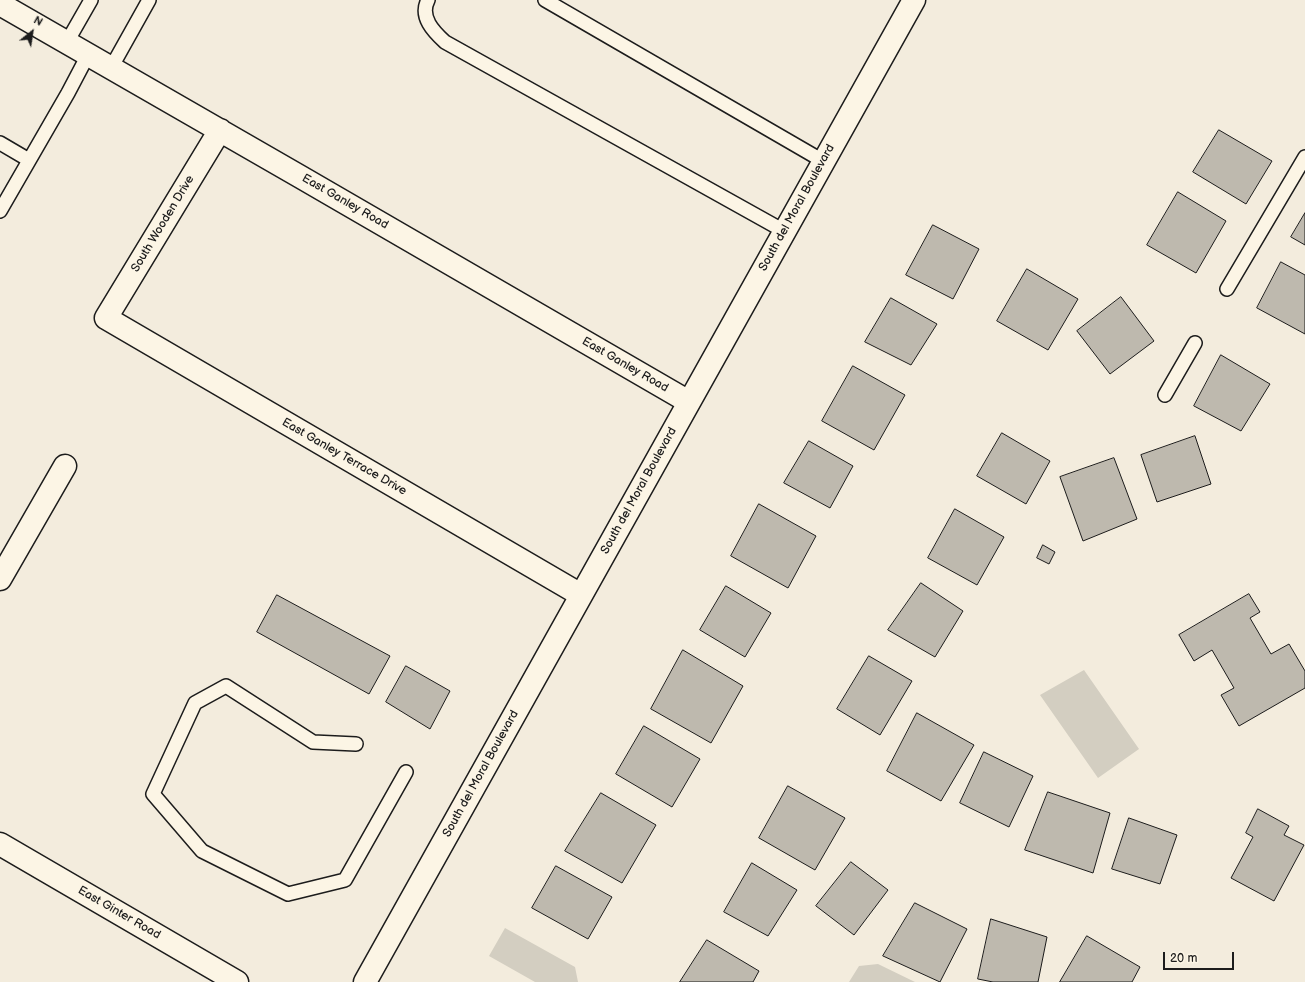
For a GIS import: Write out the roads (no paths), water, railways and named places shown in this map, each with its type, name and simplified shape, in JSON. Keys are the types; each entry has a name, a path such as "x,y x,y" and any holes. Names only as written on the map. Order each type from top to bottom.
{"street":[{"name":"South del Moral Boulevard","path":"365,982 914,0"},
{"name":"East Ganley Road","path":"0,4 689,402"},
{"name":"South Wooden Drive","path":"106,318 220,130"},
{"name":"East Ganley Terrace Drive","path":"106,318 581,595"},
{"path":"0,579 66,466"},
{"name":"East Ginter Road","path":"0,844 237,982"}],"lane":[{"path":"67,42 91,0"},
{"path":"111,68 150,0"},
{"path":"428,0 426,3 426,16 429,25 436,34 446,42 784,231"},
{"path":"545,0 823,161"},
{"path":"0,211 88,55"},
{"path":"0,142 29,160"},
{"path":"1227,289 1305,157"},
{"path":"1165,395 1195,343"},
{"path":"356,744 313,742 226,686 195,703 153,794 202,851 288,894 345,880 406,772"}]}
